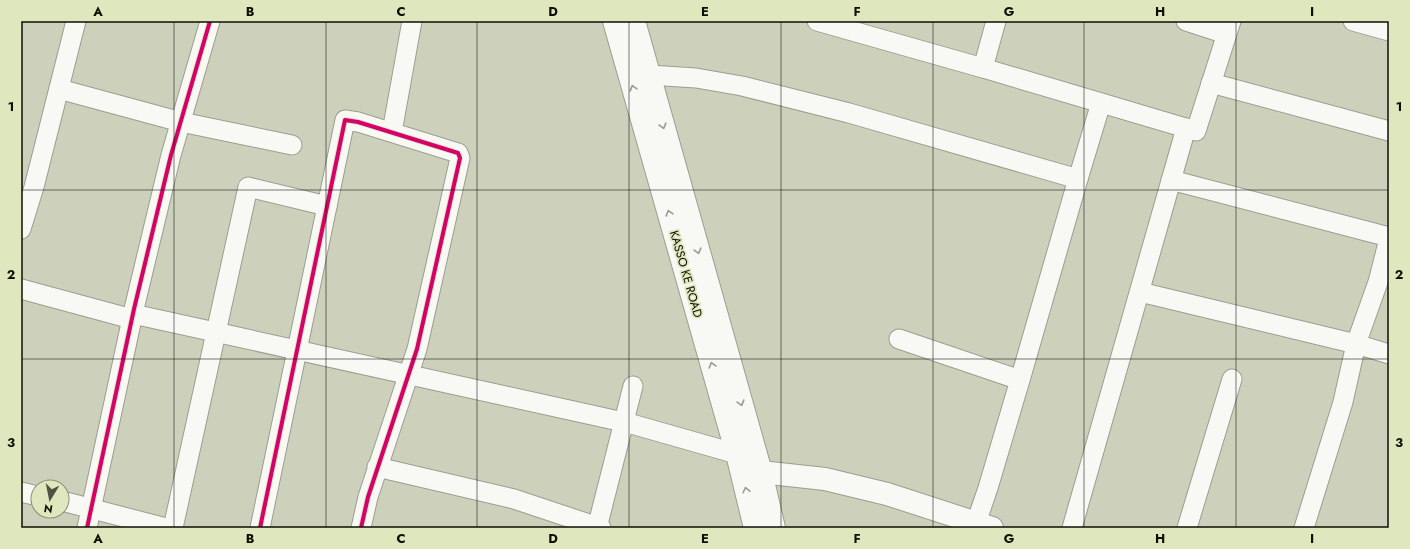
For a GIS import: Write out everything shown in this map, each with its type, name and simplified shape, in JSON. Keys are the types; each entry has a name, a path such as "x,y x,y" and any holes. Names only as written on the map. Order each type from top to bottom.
{"main road":[{"name":"KASSO KE ROAD","path":"614,21 737,454 755,528"},
{"name":"KASSO KE ROAD","path":"634,21 761,472 774,528"},
{"path":"761,472 825,479 887,494 984,526"}],"street":[{"path":"21,229 34,187 76,21"},
{"path":"87,528 133,317 171,155 210,21"},
{"path":"392,132 412,21"},
{"path":"817,21 1196,131 1228,28 1186,21"},
{"path":"983,68 996,21"},
{"path":"1353,21 1389,31"},
{"path":"648,75 696,78 742,86 849,113 1078,179"},
{"path":"1211,83 1389,131"},
{"path":"59,89 181,122 292,145"},
{"path":"984,526 988,488 1101,103"},
{"path":"260,528 345,120 392,132 458,153 460,158 417,349 377,468 368,497 361,528"},
{"path":"1072,528 1186,128"},
{"path":"1171,180 1389,238 1378,282 1356,344 1343,402 1304,528"},
{"path":"173,528 248,187 327,206"},
{"path":"21,289 133,317 298,349 408,375 623,422 737,454"},
{"path":"1140,292 1356,344 1389,354"},
{"path":"899,339 1020,380"},
{"path":"1187,528 1232,379"},
{"path":"377,468 514,499 599,528 623,422 633,386"},
{"path":"70,504 166,528"}],"cycle path":[{"path":"87,528 134,309 171,155 210,21"},
{"path":"260,528 345,120 358,122 458,153 460,158 417,349 368,497 361,528"}]}
